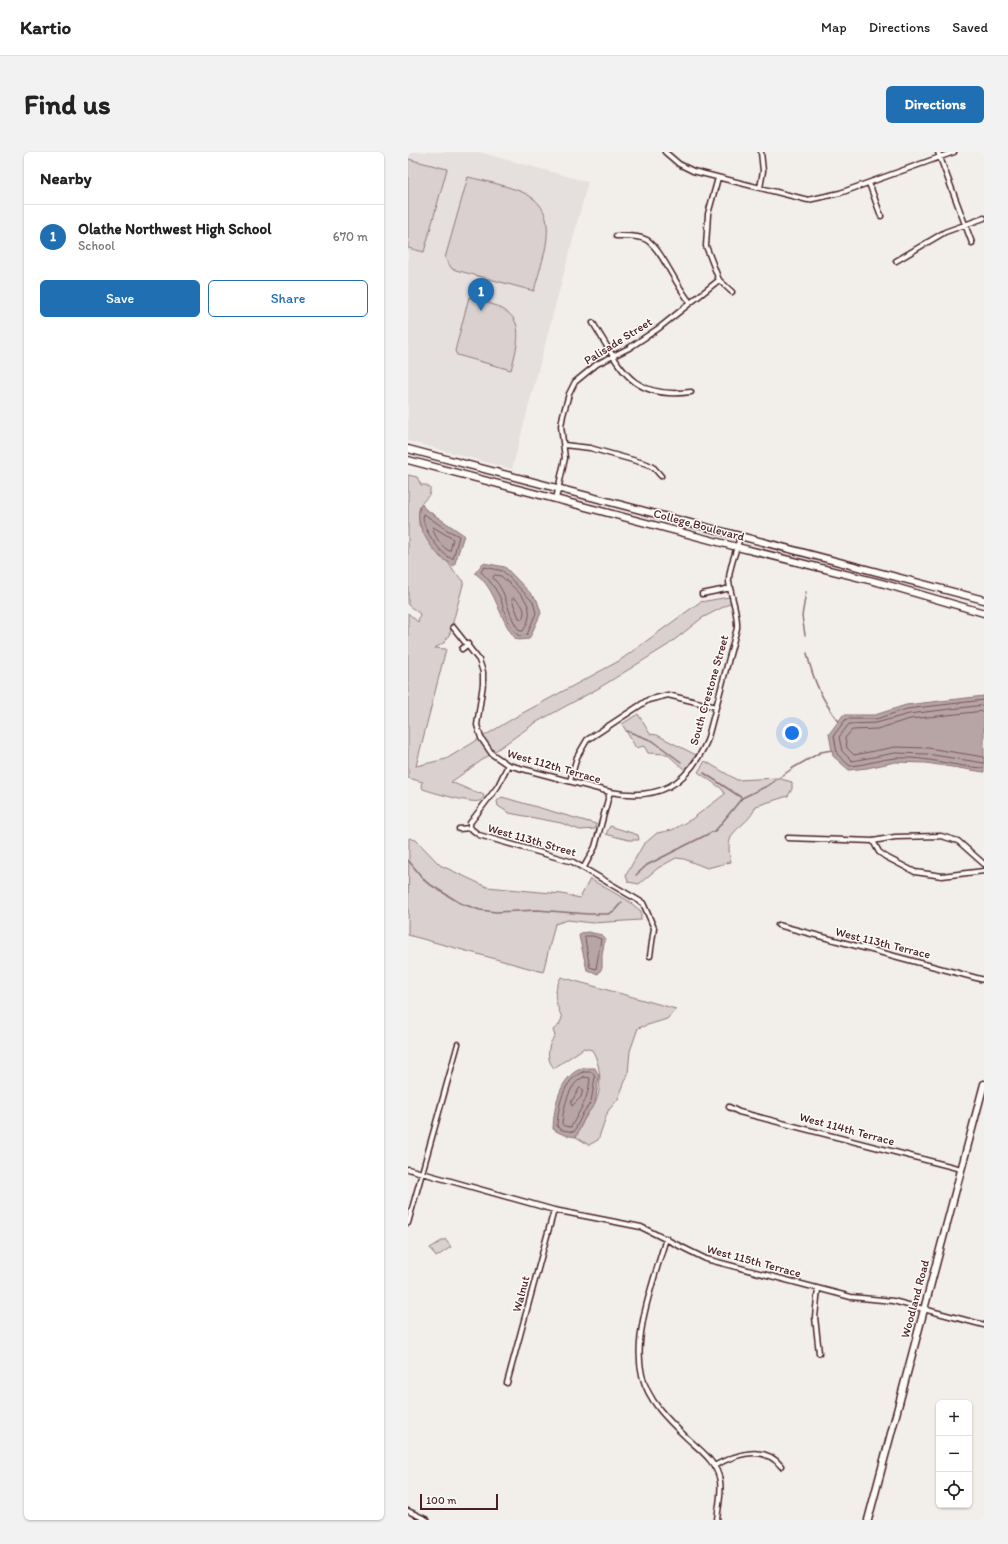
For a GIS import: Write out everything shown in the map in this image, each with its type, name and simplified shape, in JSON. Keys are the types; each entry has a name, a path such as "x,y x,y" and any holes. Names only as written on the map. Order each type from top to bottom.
{"main road":[{"name":"College Boulevard","path":"408,449 984,600"},
{"name":"College Boulevard","path":"408,460 737,547 881,583 984,613"},
{"name":"Woodland Road","path":"868,1520 984,1084"}],"street":[{"path":"665,152 674,161 688,169 718,178 808,200 840,193 954,152"},
{"path":"760,188 763,171 761,152"},
{"path":"938,152 972,243"},
{"path":"718,178 708,214 706,246 719,280 732,292"},
{"path":"869,182 881,216"},
{"path":"896,261 929,240 964,224 984,218"},
{"path":"616,236 636,237 647,240 660,255 683,294 690,302"},
{"name":"Palisade Street","path":"556,499 563,474 564,445 561,426 569,394 575,382 597,364 629,348 658,328 719,280"},
{"path":"594,324 625,374 635,383 660,392 676,394 691,392"},
{"path":"564,445 590,448 647,464 654,468 661,476"},
{"name":"South Crestone Street","path":"610,792 625,795 640,795 658,792 676,783 689,773 699,758 707,740 737,628 737,610 731,588 730,575 740,537"},
{"path":"702,594 731,588"},
{"name":"West 112th Terrace","path":"453,627 468,644 479,660 483,672 483,684 477,725 481,738 492,754 508,765 610,792"},
{"path":"462,649 468,644"},
{"path":"570,781 577,757 587,740 648,700 658,697 673,696 716,707"},
{"path":"459,829 470,828 470,823 489,800 498,786 508,765"},
{"path":"584,867 595,847 610,792"},
{"name":"West 113th Street","path":"470,828 479,835 573,862 584,867 643,903 654,928 650,956"},
{"path":"788,838 873,841 913,836 948,837 965,845 984,864"},
{"path":"873,841 879,852 915,872 942,876 984,871"},
{"name":"West 113th Terrace","path":"778,925 984,980"},
{"path":"408,1223 458,1044"},
{"name":"West 114th Terrace","path":"729,1107 739,1112 961,1169"},
{"name":"West 115th Terrace","path":"408,1169 554,1210 579,1216 626,1223 646,1229 706,1259 851,1297 893,1301 984,1325"},
{"name":"Walnut","path":"507,1383 554,1210"},
{"path":"666,1238 640,1338 642,1374 651,1397 658,1408 711,1461 714,1466 720,1482 717,1520"},
{"path":"818,1289 815,1317 820,1353"},
{"path":"714,1466 734,1456 747,1454 761,1454 770,1456 781,1466"},
{"path":"408,1511 427,1520"}],"shaded area":[{"path":"408,152 479,152 588,182 512,469 408,441"},
{"path":"408,159 447,169 424,252 408,248"},
{"path":"468,177 502,185 522,192 535,200 543,210 547,223 547,236 542,264 534,291 452,269 445,258"},
{"path":"469,297 499,307 508,313 514,320 518,339 511,370 457,355 455,351"},
{"path":"408,475 417,477 421,485 426,485 430,488 430,494 420,505 419,525 440,557 448,562 454,572 464,581 450,633 445,642 435,648 446,649 416,766 446,759 519,715 619,661 700,602 729,597 731,603 702,618 668,645 599,688 535,723 451,782 483,794 484,797 480,801 461,799 423,789 421,784 423,782 408,778 408,613 418,622 420,614 408,605"},
{"path":"638,714 650,734 657,735 696,755 685,770 667,754 648,753 644,746 636,748 622,724"},
{"path":"705,761 737,780 777,778 792,782 792,789 788,796 756,806 747,821 732,835 729,850 731,862 707,868 684,859 676,858 658,868 639,884 628,882 626,875 643,845 657,833 672,830 692,819 725,794 722,789 698,772"},
{"path":"502,797 596,824 595,829 580,830 561,823 509,813 498,806 497,801"},
{"path":"610,826 638,835 639,840 629,840 606,834"},
{"path":"409,838 416,840 440,865 487,887 562,894 580,898 590,879 627,900 641,911 641,920 592,923 568,920 555,924 543,972 408,935"},
{"path":"561,977 676,1009 667,1019 638,1028 630,1051 628,1074 618,1099 608,1111 598,1140 589,1145 576,1137 584,1120 594,1105 599,1092 600,1077 595,1056 592,1050 584,1048 554,1068 551,1065 548,1052 550,1044 555,1036 553,1030 559,1025 562,1018 556,998 556,988"},
{"path":"445,1239 451,1247 436,1257 430,1248"}],"water":[{"path":"422,504 424,508 464,535 454,566 444,560 427,540 420,524 419,517 419,510"},
{"path":"483,563 505,567 537,600 541,613 529,639 517,640 506,623 489,588 475,573"},
{"path":"984,696 984,772 926,763 895,762 849,770 833,756 829,734 843,715 875,715 906,705"},
{"path":"588,932 602,935 605,939 602,954 602,968 598,974 587,970 579,936 581,933"},
{"path":"582,1068 595,1068 599,1076 595,1104 586,1115 576,1137 553,1129 557,1102 563,1085 574,1072"}],"waterway":[{"path":"805,635 802,616 806,592"},
{"path":"807,653 812,672 819,689 839,722"},
{"path":"627,731 653,741 681,762"},
{"path":"636,875 647,865 716,830 742,798 769,785 793,768 821,752 832,750"},
{"path":"704,773 742,798"},
{"path":"408,860 426,882 460,903 480,910 496,912 537,910 608,914 614,911 622,902"}],"place":[{"name":"Olathe Northwest High School","path":"481,311"}]}
